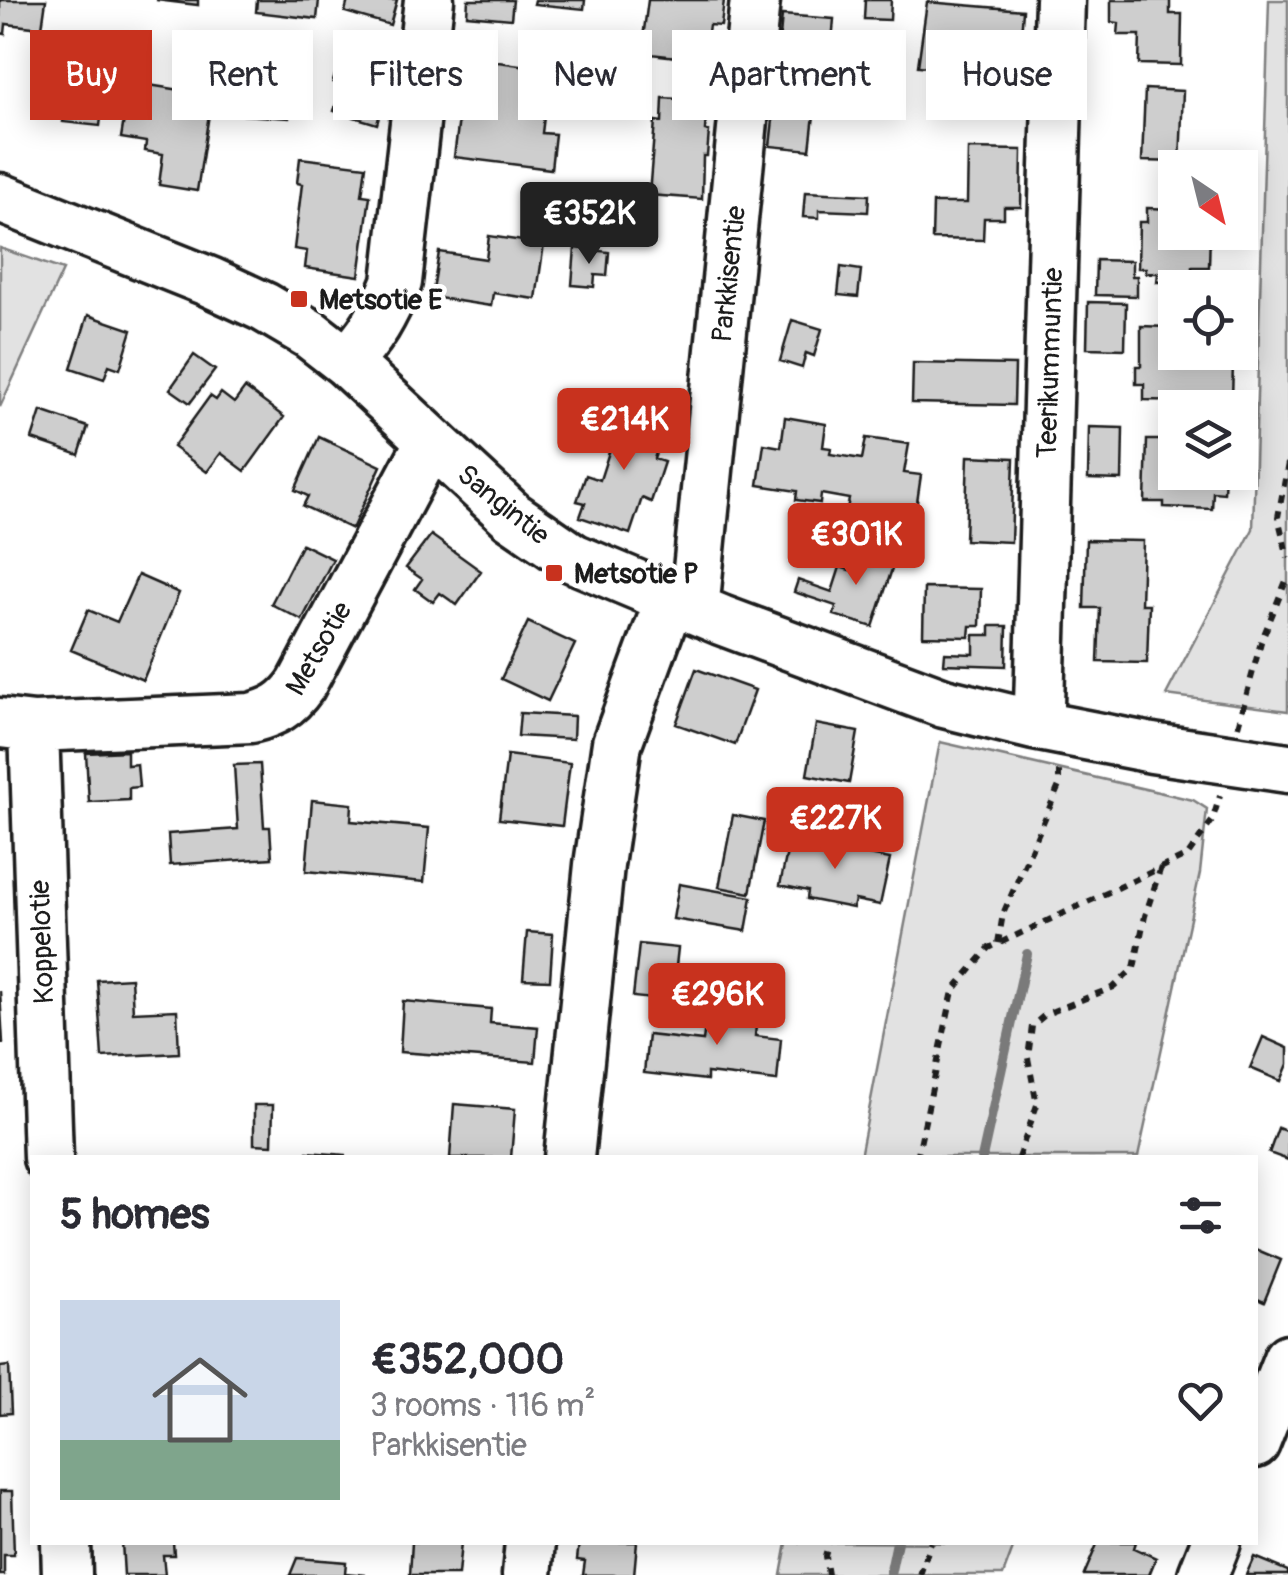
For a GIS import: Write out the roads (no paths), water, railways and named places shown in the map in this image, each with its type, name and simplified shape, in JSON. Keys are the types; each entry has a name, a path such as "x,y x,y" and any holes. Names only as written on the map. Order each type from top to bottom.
{"street":[{"path":"346,362 365,344 384,316 396,282 429,0"},
{"name":"Parkkisentie","path":"569,1155 599,865 617,743 680,603 696,590 756,0"},
{"name":"Teerikummuntie","path":"1046,741 1039,705 1060,0"},
{"name":"Sangintie","path":"0,198 264,307 310,334 346,362 512,516 574,558 680,603 1046,741 1152,748 1288,768"},
{"name":"Metsotie","path":"17,725 250,718 271,713 289,702 302,685 430,442"},
{"name":"Koppelotie","path":"17,725 48,1155"},
{"path":"1258,1435 1288,1360"},
{"path":"66,1545 68,1575"},
{"path":"527,1575 530,1545"},
{"path":"1203,1575 1215,1545"}],"waterway":[{"path":"983,1155 1027,954"},
{"path":"890,1575 896,1545"}],"place":[{"name":"Metsotie E","path":"299,299"},
{"name":"Metsotie P","path":"554,573"}]}
